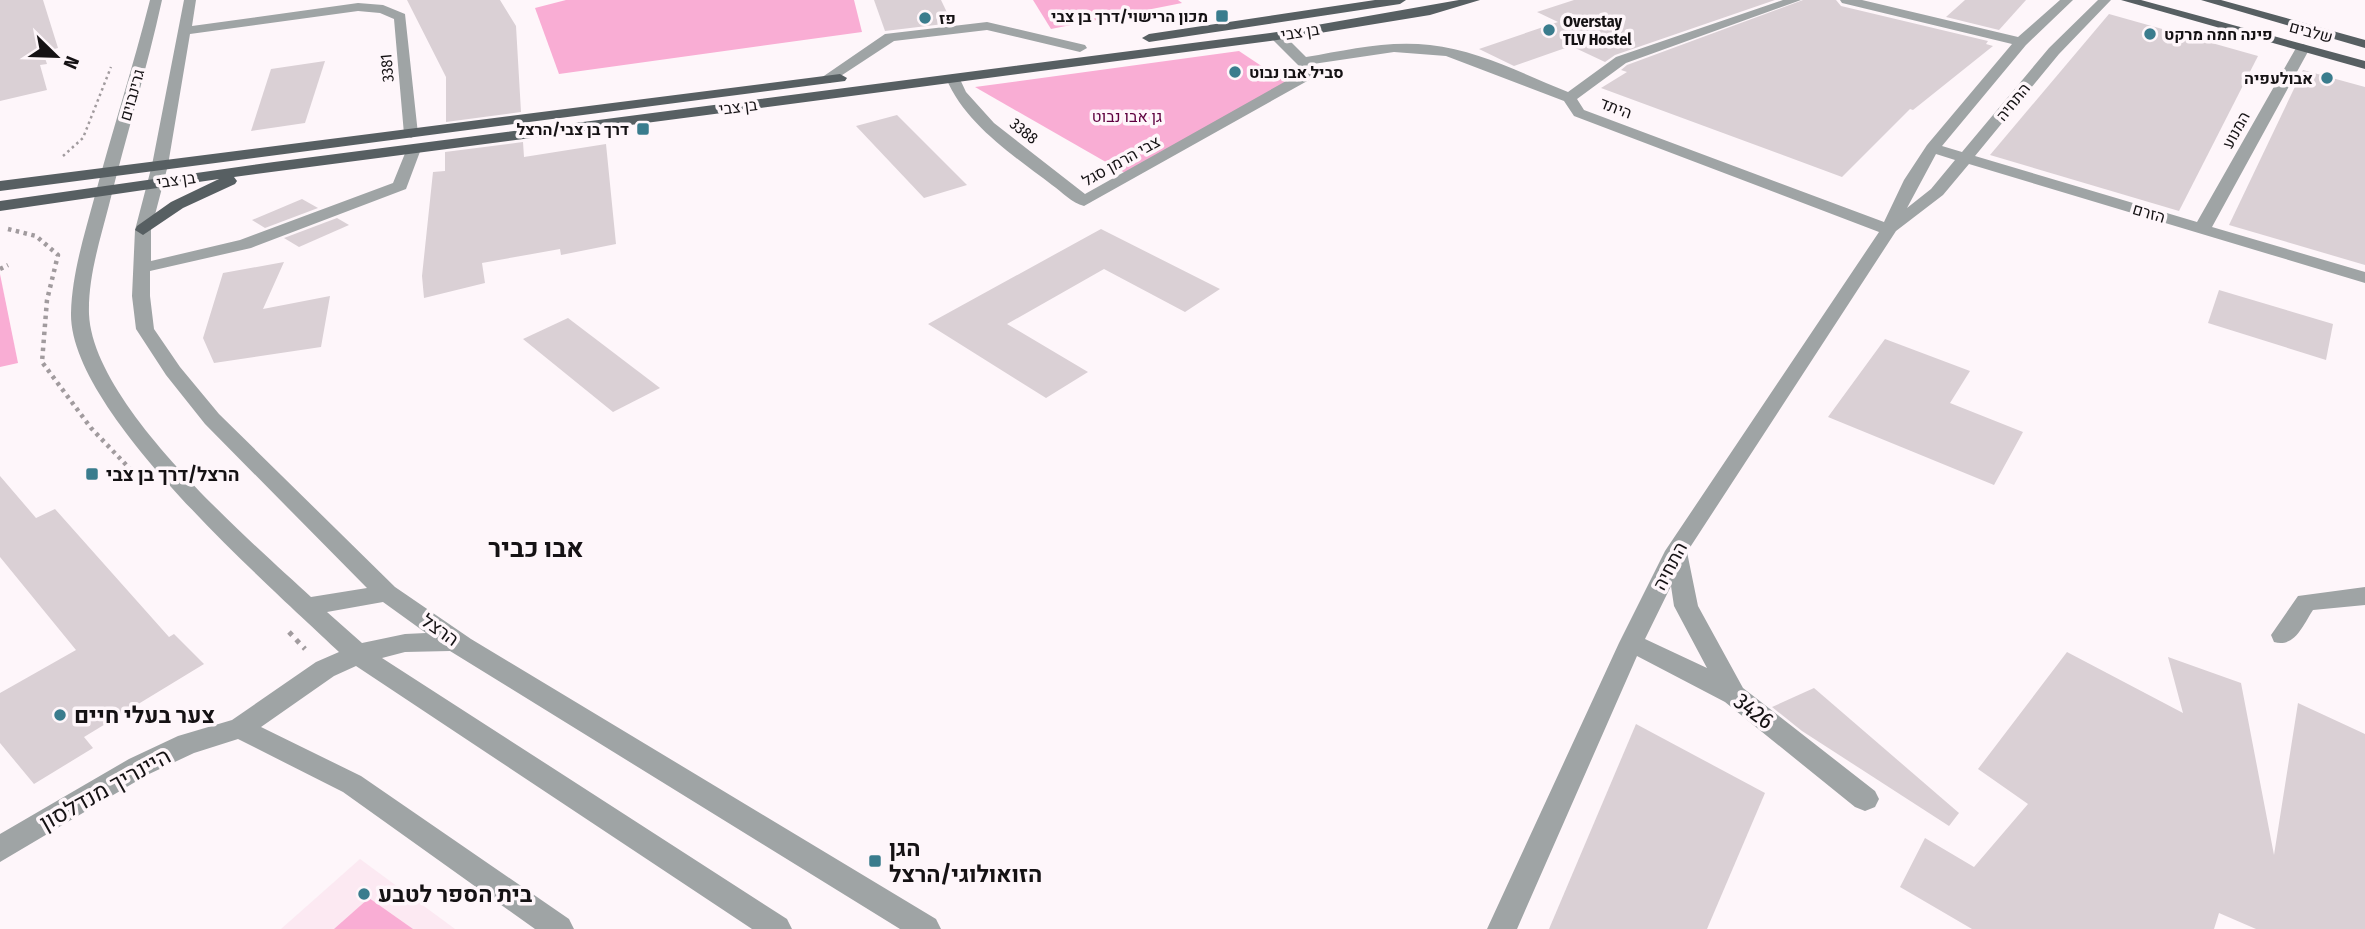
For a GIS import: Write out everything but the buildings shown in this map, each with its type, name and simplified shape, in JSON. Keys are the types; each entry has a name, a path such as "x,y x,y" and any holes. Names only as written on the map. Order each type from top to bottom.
{"main road":[{"name":"בן צבי","path":"0,186 43,180 153,183 274,167 412,142 825,80 1080,48 1400,0"},
{"name":"בן צבי","path":"0,206 30,201 160,165 412,142 953,78 1277,36 1430,11 1474,0"},
{"name":"שלבים","path":"2127,0 2365,65"},
{"name":"שלבים","path":"2207,0 2365,44"},
{"path":"144,230 158,217 194,195 274,167"}],"street":[{"name":"גרינבוים","path":"107,181 138,77 156,0"},
{"name":"גרינבוים","path":"153,183 160,165 190,0"},
{"name":"היתד","path":"1795,0 1621,60 1569,98 1579,113 1889,230"},
{"path":"1846,0 2021,42"},
{"name":"התחיה","path":"1502,929 1631,643 1676,551 1889,230 1912,180 1932,148 2021,42 2067,0"},
{"name":"התחיה","path":"1889,230 1937,192 2054,51 2105,0"},
{"name":"3381","path":"185,32 358,7 383,9 400,17 412,142"},
{"path":"825,80 890,37 987,26 1080,48"},
{"path":"1277,36 1304,62 1366,51 1413,48 1446,51 1569,98"},
{"name":"המנוע","path":"2202,229 2303,48"},
{"name":"צבי הרמן סגל","path":"1084,201 1292,86 1313,72 1304,62"},
{"name":"3388","path":"953,78 955,88 1003,138 1084,201"},
{"path":"142,268 245,244 400,186 412,142"},
{"name":"הזרם","path":"1932,148 2365,278"},
{"path":"107,181 85,264 80,314 88,350 111,395 147,446 219,525 357,654 777,929"},
{"name":"הרצל","path":"153,183 144,230 141,296 145,330 173,372 212,419 387,593 455,640 926,929"},
{"path":"1676,551 1686,606 1734,695"},
{"path":"308,606 387,593"},
{"path":"2283,635 2306,602 2365,596"},
{"name":"היינריך מנדלסון","path":"0,849 138,767 187,744 240,728 325,669 357,654 405,643 455,640"},
{"name":"3426","path":"1631,643 1684,667 1734,695 1865,799"},
{"path":"240,728 352,784 559,929"}],"path":[{"path":"43,180 52,166 83,138 116,56"},
{"path":"13,230 22,221 30,201"},
{"path":"0,229 28,231 40,236 58,255 47,300"},
{"path":"0,269 8,265"}],"shaded area":[{"name":"בית הספר לטבע","path":"360,859 455,929 281,929"}],"green space":[{"path":"566,0 854,0 862,32 559,74 535,8"},
{"path":"1033,0 1178,0 1182,3 1051,29"},
{"name":"גן אבו נבוט","path":"1239,51 1287,83 1125,173 975,87"},
{"path":"0,274 18,363 0,367"},
{"path":"369,898 413,929 334,929"}],"place":[{"name":"מכון הרישוי/דרך בן צבי","path":"1222,16"},
{"name":"פז","path":"925,18"},
{"name":"Overstay TLV Hostel","path":"1549,30"},
{"name":"פינה חמה מרקט","path":"2150,34"},
{"name":"סביל אבו נבוט","path":"1235,72"},
{"name":"אבולעפיה","path":"2327,78"},
{"name":"דרך בן צבי/הרצל","path":"643,129"},
{"name":"הרצל/דרך בן צבי","path":"92,474"},
{"name":"צער בעלי חיים","path":"60,715"},
{"name":"הגן הזואולוגי/הרצל","path":"875,861"},
{"name":"בית הספר לטבע","path":"364,894"}],"district":[{"name":"אבו כביר","path":"536,548"}]}
